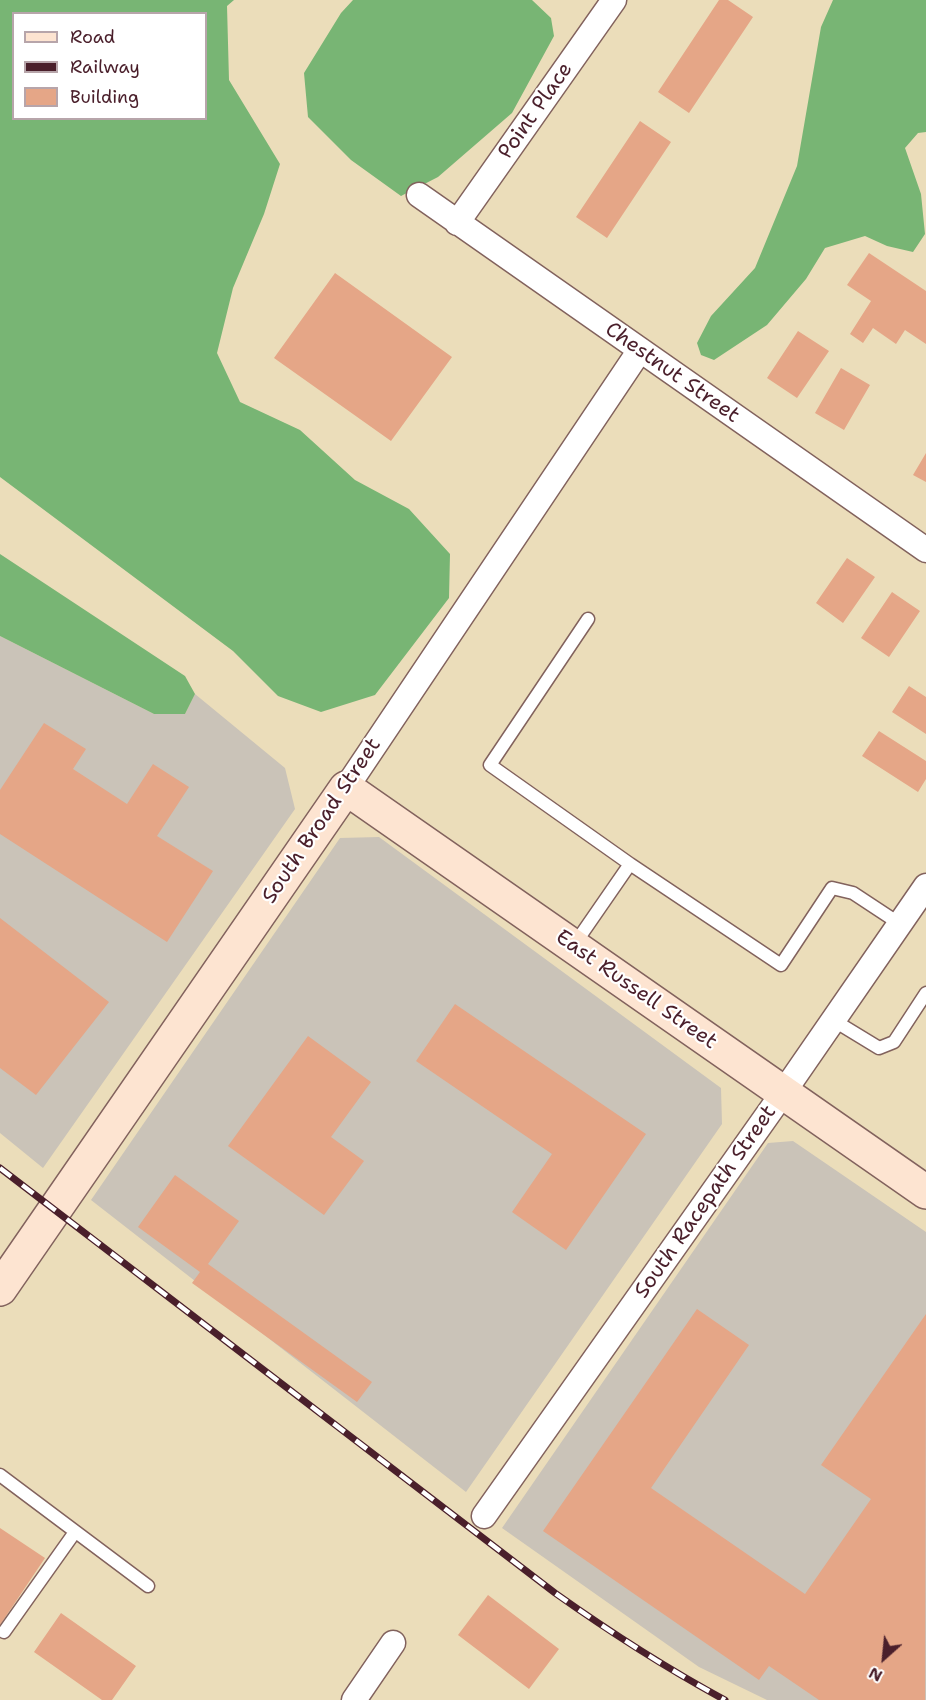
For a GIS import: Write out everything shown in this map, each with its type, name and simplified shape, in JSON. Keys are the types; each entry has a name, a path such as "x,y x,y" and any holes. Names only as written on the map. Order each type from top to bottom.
{"street":[{"name":"Point Place","path":"458,223 614,0"},
{"name":"Chestnut Street","path":"419,195 926,550"},
{"name":"South Broad Street","path":"0,1289 346,788 640,350"},
{"name":"East Russell Street","path":"346,788 926,1192"},
{"name":"South Racepath Street","path":"484,1516 783,1093 926,886"},
{"path":"354,1700 393,1644"}],"lane":[{"path":"588,620 490,765 630,864 781,965 832,888 853,893 900,924"},
{"path":"574,946 630,864"},
{"path":"833,1020 879,1048 894,1042 926,993"},
{"path":"0,1476 148,1586"},
{"path":"4,1632 75,1532"}],"shaded area":[{"path":"0,636 154,714 185,714 195,694 285,768 295,809 43,1168 0,1133"},
{"path":"379,837 721,1088 722,1124 466,1492 91,1200 340,838"},
{"path":"793,1141 926,1232 926,1700 767,1700 699,1667 502,1528 768,1143"}],"green space":[{"path":"0,0 234,0 227,6 229,80 280,164 264,214 233,288 217,353 240,402 300,430 355,480 409,509 450,554 449,598 375,695 321,712 278,696 233,651 0,477"},
{"path":"353,0 532,0 551,18 554,36 512,113 438,177 401,196 351,160 308,117 304,73 341,13"},
{"path":"833,0 926,0 926,132 918,133 905,148 921,194 925,234 913,252 887,246 865,236 825,248 806,279 767,325 714,360 701,355 697,343 711,316 755,268 797,166 821,27"},
{"path":"0,554 185,676 195,694 185,714 154,714 0,636"}],"building":[{"path":"719,0 728,0 753,17 689,113 658,92"},
{"path":"640,121 671,142 607,238 576,217"},
{"path":"869,253 926,291 926,344 905,330 896,344 873,328 863,343 850,334 871,301 847,285"},
{"path":"335,273 452,357 391,441 274,358"},
{"path":"798,331 829,351 797,398 767,378"},
{"path":"841,368 870,385 844,430 815,413"},
{"path":"926,453 926,482 913,475"},
{"path":"847,558 875,577 843,623 816,603"},
{"path":"892,592 920,611 889,657 861,638"},
{"path":"909,686 926,697 926,734 892,712"},
{"path":"44,723 86,749 73,769 127,804 153,764 189,787 157,836 213,871 167,942 0,834 0,790"},
{"path":"879,731 926,761 926,779 918,792 862,756"},
{"path":"0,918 109,1002 36,1095 0,1068"},
{"path":"455,1004 646,1134 566,1250 512,1212 552,1154 416,1061"},
{"path":"308,1036 371,1082 331,1137 364,1161 324,1215 228,1146"},
{"path":"175,1175 239,1221 208,1264 372,1382 357,1402 192,1283 200,1272 138,1227"},
{"path":"697,1309 749,1345 651,1488 805,1594 871,1499 821,1465 926,1314 925,1700 819,1700 769,1666 759,1680 543,1531"},
{"path":"0,1528 45,1558 0,1625"},
{"path":"488,1595 559,1649 529,1689 458,1635"},
{"path":"61,1613 136,1666 112,1700 102,1700 34,1652"}],"railway":[{"path":"0,1168 555,1593 638,1649 725,1700"}]}
